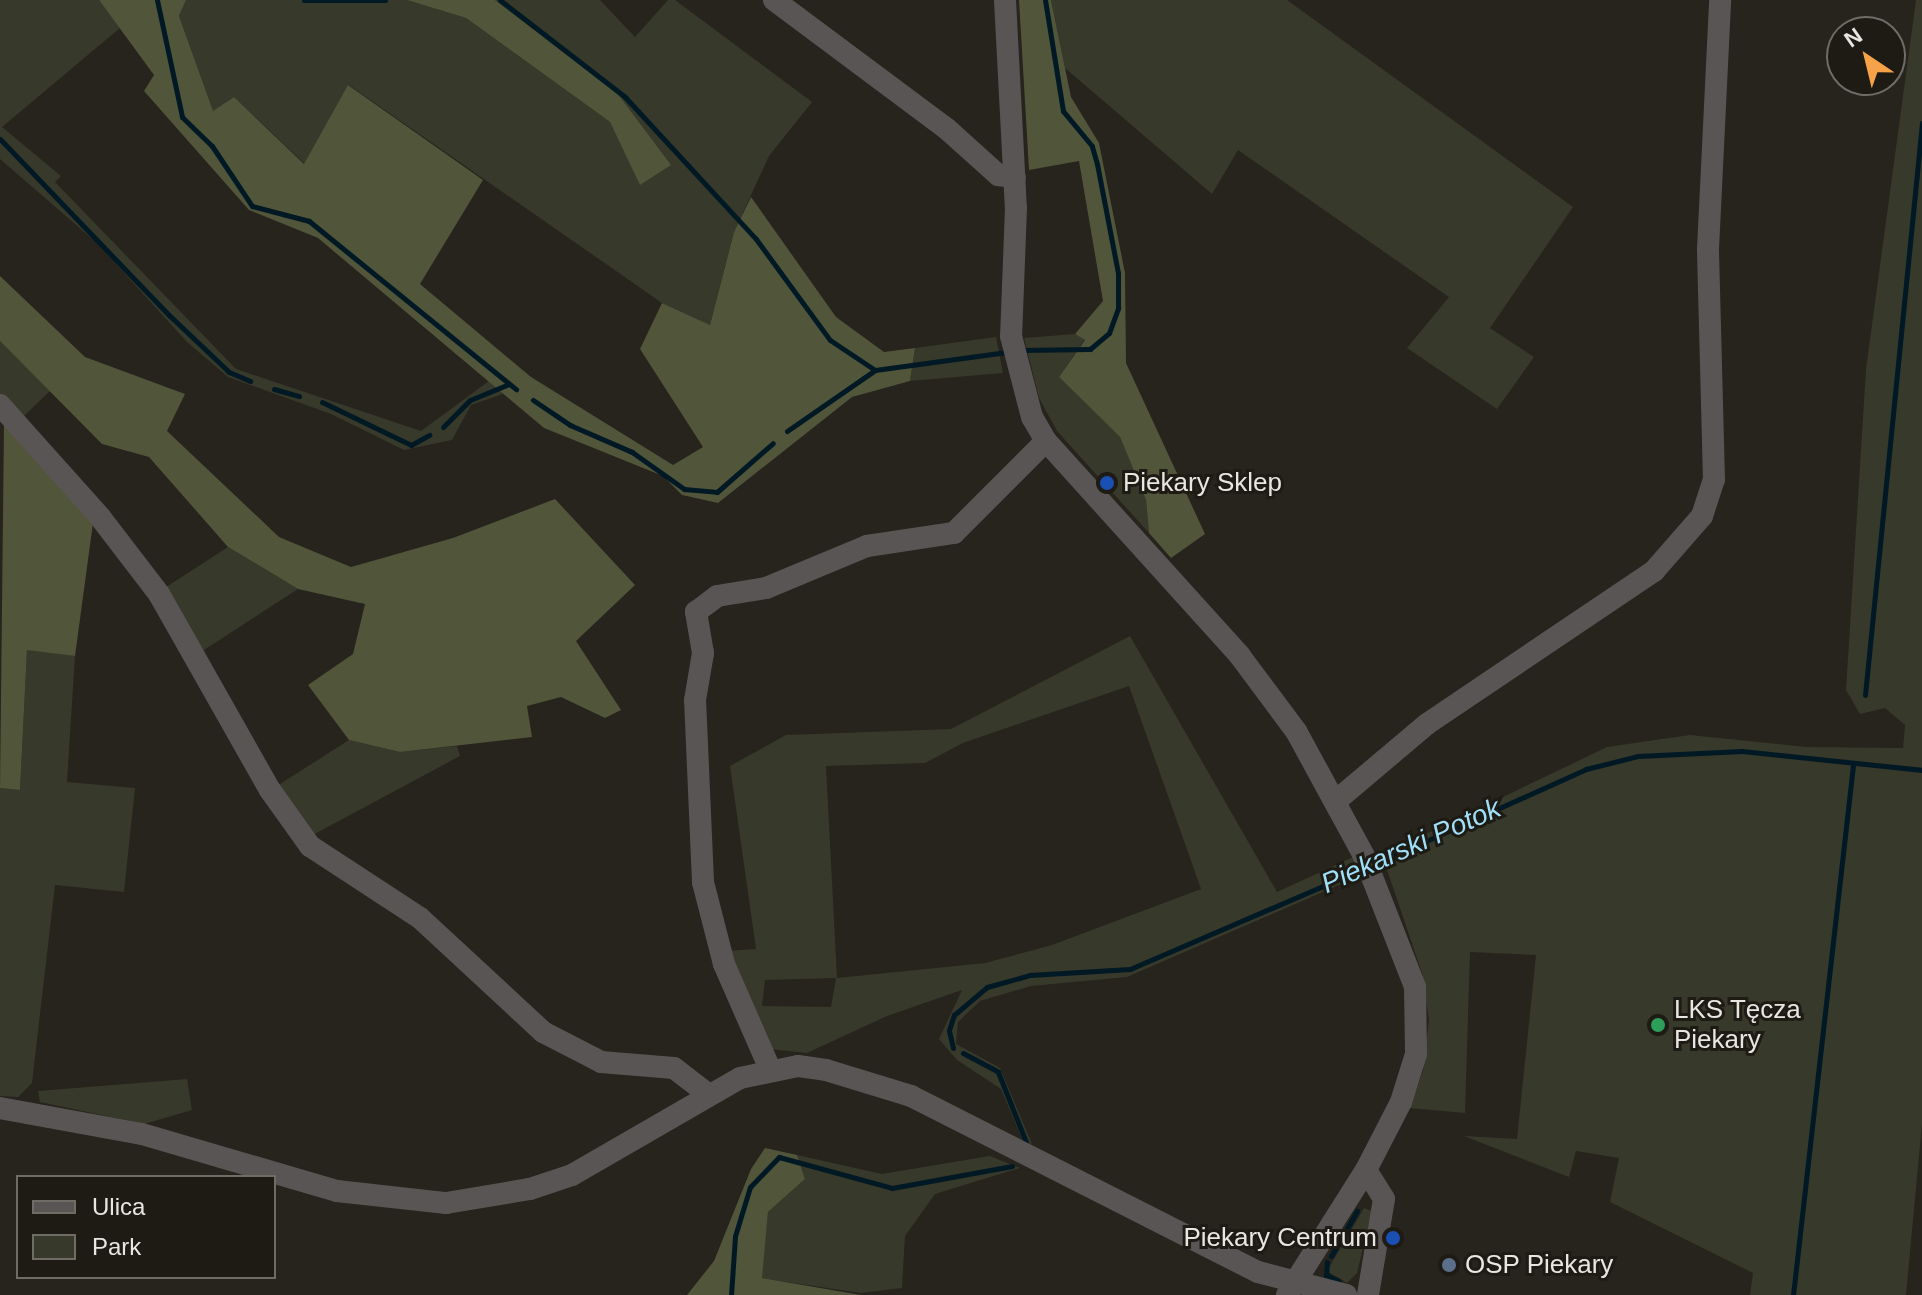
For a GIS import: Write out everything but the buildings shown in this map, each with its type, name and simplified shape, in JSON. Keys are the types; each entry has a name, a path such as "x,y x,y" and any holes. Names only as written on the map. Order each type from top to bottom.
{"street":[{"path":"774,0 947,129 998,175 1015,177"},
{"path":"1005,0 1015,177 1011,336 1017,372 1032,417 1046,441 1240,656 1296,731 1337,800 1363,854 1409,968 1419,1027 1409,1082 1366,1170 1290,1290"},
{"path":"1337,800 1427,724 1654,571 1702,516 1714,480 1708,249 1720,0"},
{"path":"0,405 100,517 159,594 270,790 310,846 420,918 543,1032 601,1062 674,1068 709,1095"},
{"path":"770,1069 724,964 703,882 695,700 703,653 696,612 717,596 766,588 867,546 954,533 1046,441"},
{"path":"0,1108 142,1134 337,1191 446,1203 530,1189 572,1175 709,1095 770,1069 798,1066 871,1081 911,1096 1290,1290 1346,1295"},
{"path":"1366,1170 1384,1199 1368,1295"}],"green space":[{"path":"0,0 99,0 120,28 2,127 61,176 55,182 236,369 421,431 489,381 503,394 471,405 452,440 404,450 331,414 228,377 187,342 97,243 0,159"},
{"path":"99,0 186,0 179,16 213,111 234,97 304,164 348,85 483,180 420,284 531,377 673,465 703,447 640,349 662,303 710,325 734,232 751,197 836,317 884,352 915,348 910,381 852,397 718,503 682,495 663,476 544,428 318,238 249,210 144,91 154,75"},
{"path":"186,0 407,0 466,18 610,122 641,184 670,165 617,94 495,0 600,0 635,37 668,0 675,0 812,102 769,156 734,232 710,325 662,303 349,85 305,164 234,97 213,112 179,16"},
{"path":"407,0 495,0 617,93 671,165 640,185 610,122 466,18"},
{"path":"1019,0 1051,0 1071,97 1099,143 1125,273 1126,363 1205,534 1171,558 1149,533 1146,500 1120,437 1059,377 1085,340 1075,334 1103,301 1079,161 1029,170"},
{"path":"1051,0 1287,0 1573,207 1490,328 1534,357 1497,409 1407,348 1449,297 1238,150 1212,194 1065,68"},
{"path":"1916,0 1922,0 1922,1124 1906,1295 1750,1295 1753,1273 1610,1202 1619,1158 1576,1151 1569,1177 1464,1136 1517,1139 1536,955 1470,952 1465,1113 1409,1108 1423,1071 1429,1020 1422,973 1382,855 1607,747 1690,735 1806,747 1903,748 1905,725 1885,708 1860,714 1846,690 1866,369 1903,96 1906,96"},
{"path":"0,276 85,357 185,394 167,431 279,537 351,567 453,538 555,499 635,585 576,641 621,710 605,718 561,697 527,706 532,737 400,752 349,740 308,685 353,654 365,604 298,589 228,547 149,457 102,444 0,341"},
{"path":"1075,334 1085,339 1059,377 1120,437 1146,500 1149,533 1057,431 1039,398 1024,338"},
{"path":"996,337 1003,373 910,381 915,348"},
{"path":"0,341 50,391 24,416 0,395"},
{"path":"4,423 93,523 75,656 27,650 20,790 0,788"},
{"path":"228,547 298,589 201,652 163,589"},
{"path":"1130,636 1277,892 1353,857 1362,875 1127,977 1031,986 980,1001 958,1022 956,1044 1000,1068 1032,1144 1023,1141 1001,1089 957,1060 939,1039 962,990 887,1016 807,1053 769,1049 726,951 756,949 730,766 786,735 951,729","holes":["1129,686 1201,889 1052,945 985,963 837,978 826,766 925,763 963,743","836,978 831,1007 762,1006 765,980"]},
{"path":"27,649 75,656 67,782 135,788 124,892 55,885 32,1083 18,1097 0,1096 0,788 20,790"},
{"path":"349,740 400,752 457,746 460,756 311,836 277,786"},
{"path":"187,1079 192,1110 144,1124 40,1102 38,1091"},
{"path":"765,1148 797,1155 805,1179 768,1212 762,1278 861,1295 687,1295 714,1261 751,1169"},
{"path":"797,1155 882,1174 990,1156 1020,1168 935,1194 905,1236 902,1288 861,1293 761,1278 768,1212 805,1179"},
{"path":"1364,1208 1372,1211 1357,1273 1347,1283 1327,1271"}],"waterway":[{"path":"157,0 182,117 212,146 252,206 309,221 516,389"},
{"path":"304,0 385,0"},
{"path":"500,0 625,97 756,239 830,340 875,370"},
{"path":"1021,350 1090,349 1109,333 1118,308 1118,273 1097,164 1092,146 1063,111 1045,0"},
{"path":"1865,695 1922,123"},
{"path":"0,139 170,316 229,372 250,381"},
{"path":"787,431 875,370 1007,352"},
{"path":"443,427 470,400 509,384"},
{"path":"274,389 299,396"},
{"path":"533,400 570,425 632,452 684,489 717,492 773,443"},
{"path":"322,402 411,445 429,435"},
{"name":"Piekarski Potok","path":"1375,864 1586,769 1638,756 1742,751 1922,770"},
{"path":"1793,1295 1853,765"},
{"name":"Piekarski Potok","path":"953,1048 949,1030 954,1015 987,987 1030,975 1130,969 1362,869"},
{"name":"Piekarski Potok","path":"963,1053 998,1072 1026,1142"},
{"name":"Piekarski Potok","path":"731,1295 735,1236 750,1187 779,1157 892,1188 1012,1166"},
{"path":"1331,1256 1357,1211"},
{"path":"1327,1262 1326,1275 1339,1281"}],"place":[{"name":"Piekary Sklep","path":"1107,483"},
{"name":"LKS Tęcza Piekary","path":"1658,1025"},
{"name":"Piekary Centrum","path":"1393,1238"},
{"name":"OSP Piekary","path":"1449,1265"}]}
